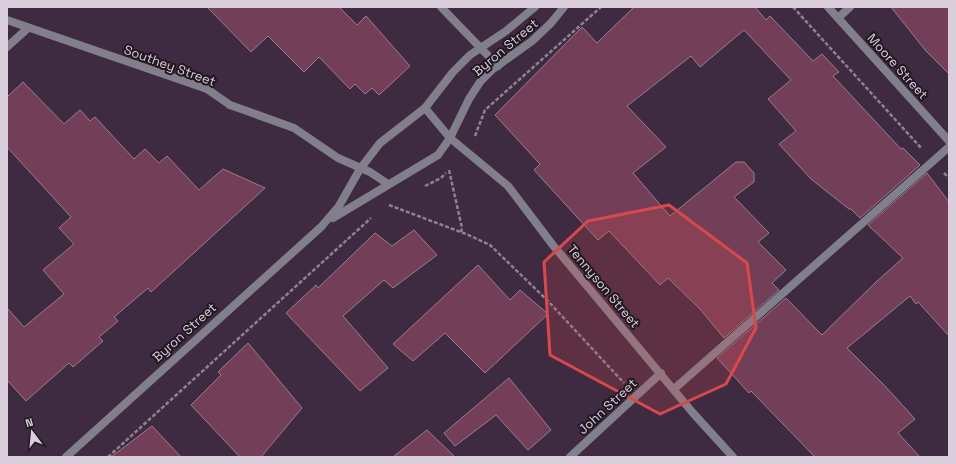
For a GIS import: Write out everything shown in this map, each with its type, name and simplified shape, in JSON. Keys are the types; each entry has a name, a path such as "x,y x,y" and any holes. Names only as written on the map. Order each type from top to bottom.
{"street":[{"path":"441,7 498,66"},
{"name":"Byron Street","path":"66,457 233,304 321,226 344,198 360,169 386,137 425,108 456,68 480,48 506,31 535,7"},
{"name":"Byron Street","path":"321,226 438,155 450,138 476,88 498,66 528,45 551,23 564,7"},
{"name":"Moore Street","path":"828,7 949,141"},
{"path":"838,18 850,7"},
{"name":"Southey Street","path":"7,20 207,89 230,105 294,128 338,158 360,169 370,172 388,184"},
{"path":"7,47 28,28"},
{"name":"Tennyson Street","path":"425,108 450,138 508,186 552,244 733,457"},
{"path":"674,389 949,147"},
{"name":"John Street","path":"570,457 661,372"}],"path":[{"path":"419,188 441,178 449,170 475,135 485,110 601,7"},
{"path":"793,7 949,178"},
{"path":"449,170 462,228 461,232"},
{"path":"390,202 386,204 461,232 490,245 547,300 636,395"},
{"path":"108,457 377,212"}],"highlighted area":[{"path":"669,205 747,263 756,328 726,384 660,414 550,355 544,262 588,221"}],"building":[{"path":"207,7 339,7 357,25 366,16 410,66 379,95 372,88 365,94 355,84 350,89 319,57 304,72 268,36 251,52"},
{"path":"634,7 755,7 766,20 770,16 813,61 822,54 839,72 833,76 901,149 903,148 920,165 860,218 851,209 811,179 779,144 796,131 768,99 791,80 744,30 700,67 691,56 627,106 666,147 633,173 670,216 736,162 744,162 754,173 754,182 734,197 769,233 758,242 786,270 772,283 779,290 724,338 700,309 668,278 660,285 609,231 598,240 534,170 540,164 495,115 582,27 597,43"},
{"path":"891,7 949,7 949,74 926,51"},
{"path":"23,82 64,124 80,110 90,121 95,117 134,159 145,149 159,163 167,156 199,190 223,169 265,188 151,292 148,288 114,317 118,321 99,337 103,341 73,367 69,363 26,401 7,380 7,308 24,327 64,294 43,270 74,244 59,228 71,217 7,147 7,97"},
{"path":"927,173 949,202 949,336 918,302 916,304 910,296 847,348 915,419 898,433 920,457 815,457 751,391 749,393 717,358 786,298 822,335 876,282 903,258 868,225"},
{"path":"414,230 437,255 393,288 384,280 343,316 388,368 360,391 286,313 316,285 318,288 375,233 392,246"},
{"path":"478,265 510,300 520,290 548,314 485,373 445,333 413,361 393,344"},
{"path":"248,343 302,408 261,457 240,457 191,405 221,375 218,372"},
{"path":"509,378 551,430 528,450 496,415 455,446 444,433"},
{"path":"152,426 181,457 111,457"},
{"path":"427,430 455,457 393,457"}]}
